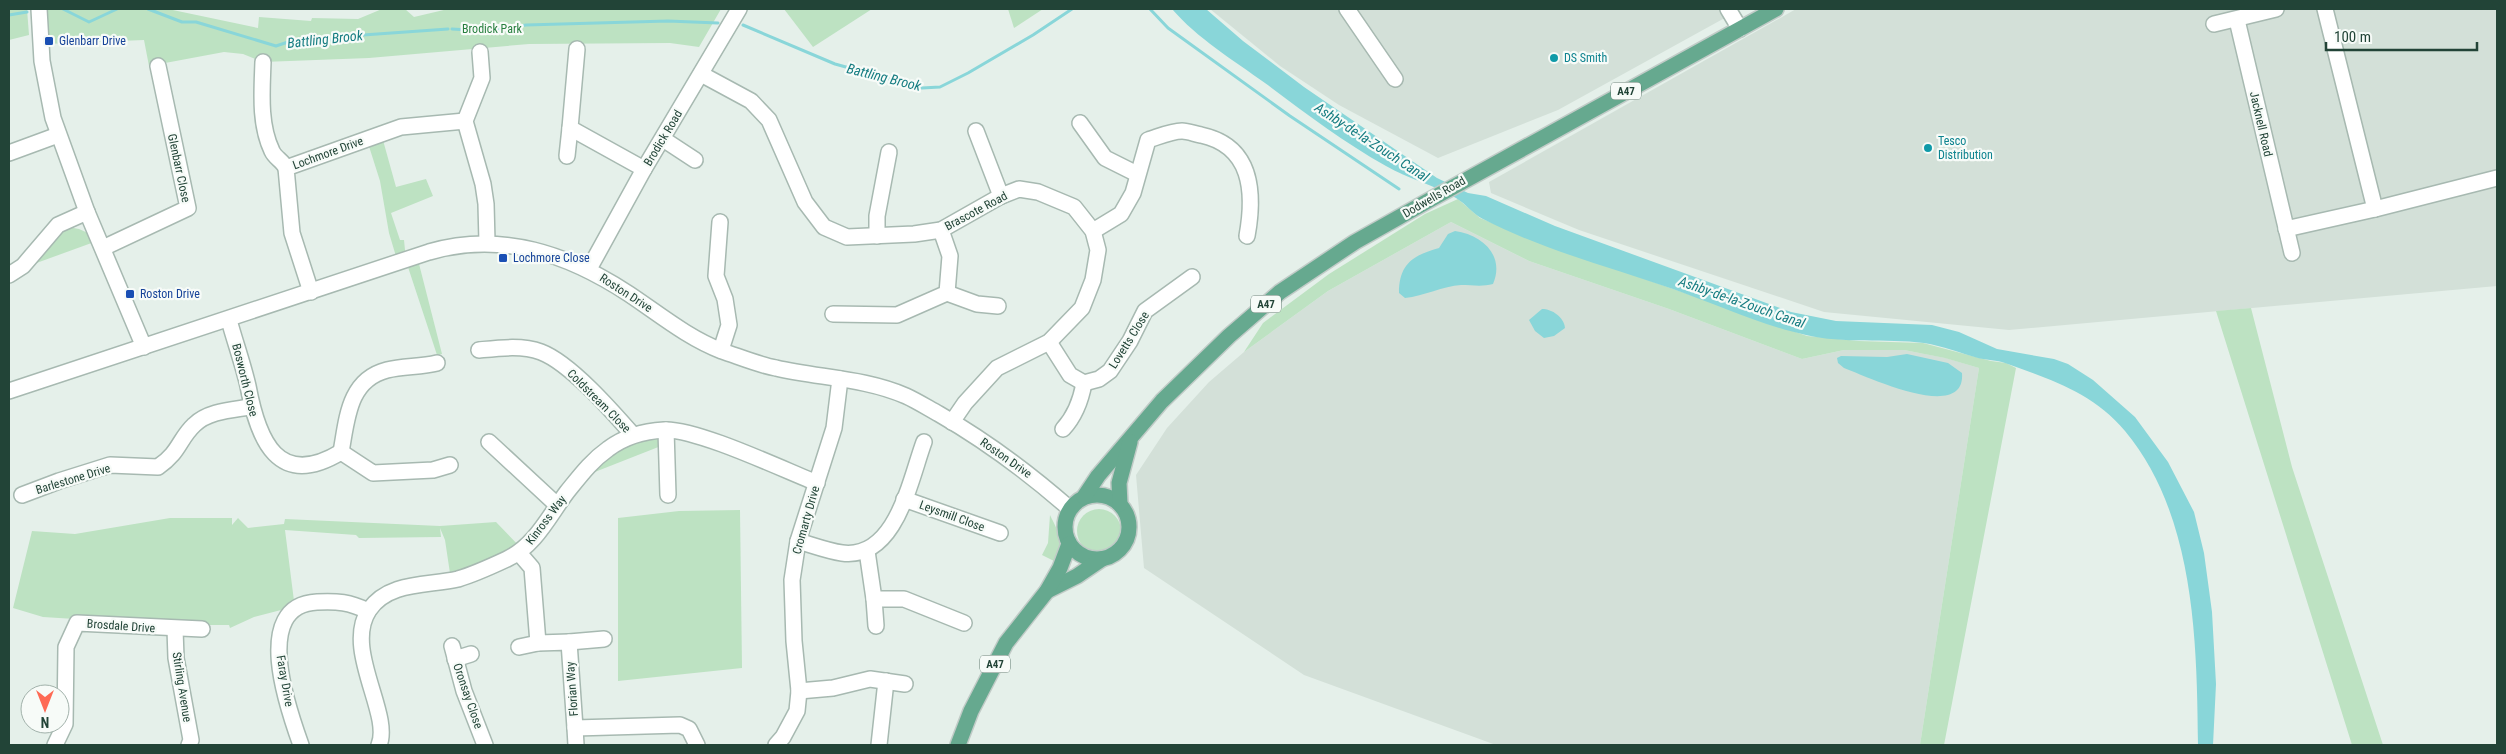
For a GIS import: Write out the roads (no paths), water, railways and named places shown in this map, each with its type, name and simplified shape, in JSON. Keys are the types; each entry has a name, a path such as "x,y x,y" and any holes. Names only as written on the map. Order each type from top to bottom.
{"main road":[{"name":"Dodwells Road","path":"1084,498 1098,476 1162,401 1229,336 1280,292 1355,242 1476,173 1776,9"},
{"name":"Dodwells Road","path":"1120,504 1119,483 1131,438"},
{"path":"1103,495 1120,504 1129,522 1129,533 1120,550 1102,559 1083,556 1069,544 1065,526 1070,509 1084,498 1103,495"},
{"name":"A47","path":"958,745 971,712 1006,644 1047,591 1060,568 1069,544"},
{"name":"A47","path":"1047,591 1077,576 1102,559"}],"street":[{"path":"39,9 42,61 58,135 87,212 144,346"},
{"name":"Brodick Road","path":"589,269 644,169 740,9"},
{"path":"1347,9 1395,79"},
{"path":"1728,9 1740,29"},
{"path":"2214,24 2237,20 2276,9"},
{"path":"2325,9 2375,209"},
{"name":"Jacknell Road","path":"2237,20 2292,253"},
{"path":"567,156 577,49"},
{"path":"480,52 482,78 466,121 483,184 486,204 486,242"},
{"path":"263,62 265,137 274,157 284,163 286,168"},
{"name":"Glenbarr Close","path":"103,248 188,208 158,66"},
{"name":"Brascote Road","path":"701,74 751,102 769,120 805,202 824,227 847,237 941,230 1001,196 1019,189 1038,192 1074,206 1093,230 1098,250 1093,280 1082,308 1049,342 997,368 952,422"},
{"name":"Lochmore Drive","path":"311,292 292,233 286,168 406,126 466,121"},
{"path":"1080,123 1106,158 1137,174"},
{"path":"570,128 644,169"},
{"path":"976,131 1001,196"},
{"path":"1093,230 1121,214 1133,193 1148,140 1181,131 1216,138 1240,159 1250,184 1251,213 1247,236"},
{"path":"9,153 58,135"},
{"path":"663,139 695,160"},
{"path":"877,236 877,216 888,152"},
{"path":"2286,228 2375,209 2497,178"},
{"path":"9,275 23,266 58,225 87,212"},
{"path":"720,222 716,276 725,299 730,325 721,350"},
{"path":"941,230 950,256 947,293"},
{"name":"Roston Drive","path":"9,391 450,246 486,242 516,246 553,256 589,269 676,327 721,350 775,368 863,383 906,396 952,422 1037,480 1070,509"},
{"name":"Lovetts Close","path":"1084,383 1099,379 1110,371 1130,341 1145,311 1192,276"},
{"path":"833,314 897,315 947,293 977,304 998,306"},
{"name":"Bosworth Close","path":"229,320 248,386 250,407 257,426 272,452 286,463 302,466 324,462 341,452"},
{"path":"1049,342 1070,375 1084,383 1082,395 1072,419 1063,429"},
{"name":"Coldstream Close","path":"480,350 507,347 541,352 564,366 633,435"},
{"path":"438,363 386,370 369,377 358,388 352,399 341,452 372,473 433,470 450,465"},
{"name":"Cromarty Drive","path":"776,745 783,737 797,712 799,692 794,641 792,580 798,541 834,428 840,379"},
{"name":"Barlestone Drive","path":"22,495 110,465 158,466 177,451 194,424 213,414 250,407"},
{"path":"666,430 668,495"},
{"name":"Kinross Way","path":"368,611 381,597 394,589 460,578 519,553 591,462 609,447 633,435 666,430 694,435 817,483"},
{"path":"489,442 557,505"},
{"path":"798,541 843,554 867,551 888,532 900,512 924,442"},
{"name":"Leysmill Close","path":"904,499 1000,533"},
{"path":"867,551 876,626"},
{"path":"519,553 532,568 538,644"},
{"path":"874,599 904,599 964,623"},
{"name":"Faray Drive","path":"301,745 289,711 280,665 281,623 294,608 307,603 350,602 368,611"},
{"path":"368,611 363,629 362,647 368,683 382,726 379,745"},
{"name":"Brosdale Drive","path":"55,745 65,724 66,647 77,623 202,629"},
{"name":"Stirling Avenue","path":"175,629 176,658 191,740 190,745"},
{"path":"518,647 604,639"},
{"name":"Florian Way","path":"569,642 575,728 680,725 689,729 698,745"},
{"name":"Oronsay Close","path":"471,654 453,652 464,692 485,745"},
{"path":"799,692 834,688 870,679 905,684"},
{"path":"878,745 886,681"},
{"path":"575,728 576,745"}],"water":[{"name":"Ashby-de-la-Zouch Canal","path":"1172,9 1206,9 1243,41 1304,87 1437,178 1468,193 1486,196 1555,226 1791,312 1836,321 1932,325 1959,332 1997,349 2054,359 2068,364 2093,380 2135,417 2168,462 2194,512 2204,553 2212,612 2216,684 2213,745 2198,745 2193,622 2179,540 2166,501 2148,464 2125,431 2099,406 2070,389 2039,375 2002,362 1978,358 1924,343 1820,338 1790,331 1529,240 1479,217 1456,198 1394,171 1339,137 1216,48 1193,30"},
{"path":"1455,231 1474,237 1489,248 1496,264 1493,284 1454,286 1405,298 1399,293 1405,267 1415,257 1439,248 1448,234"},
{"path":"1542,309 1550,310 1557,314 1565,328 1554,336 1544,338 1535,331 1529,320"},
{"path":"1907,354 1948,363 1962,373 1959,388 1948,395 1932,396 1913,393 1892,387 1844,368 1838,363 1837,358 1841,356 1887,357"}],"waterway":[{"name":"Battling Brook","path":"63,9 89,22 117,9"},
{"name":"Battling Brook","path":"148,9 182,22 196,22 276,46 294,40 341,40 349,36 448,29"},
{"name":"Battling Brook","path":"743,25 835,64 922,88 940,87 968,73 1033,35 1072,9"},
{"path":"1150,9 1168,28 1290,116 1399,189"},
{"name":"Battling Brook","path":"9,15 27,12"},
{"name":"Battling Brook","path":"452,29 486,31 526,25 668,21 718,23"}],"place":[{"name":"Glenbarr Drive","path":"49,41"},
{"name":"DS Smith","path":"1554,58"},
{"name":"Tesco Distribution","path":"1928,148"},
{"name":"Lochmore Close","path":"503,258"},
{"name":"Roston Drive","path":"130,294"}],"park label":[{"name":"Brodick Park","path":"492,29"}]}
